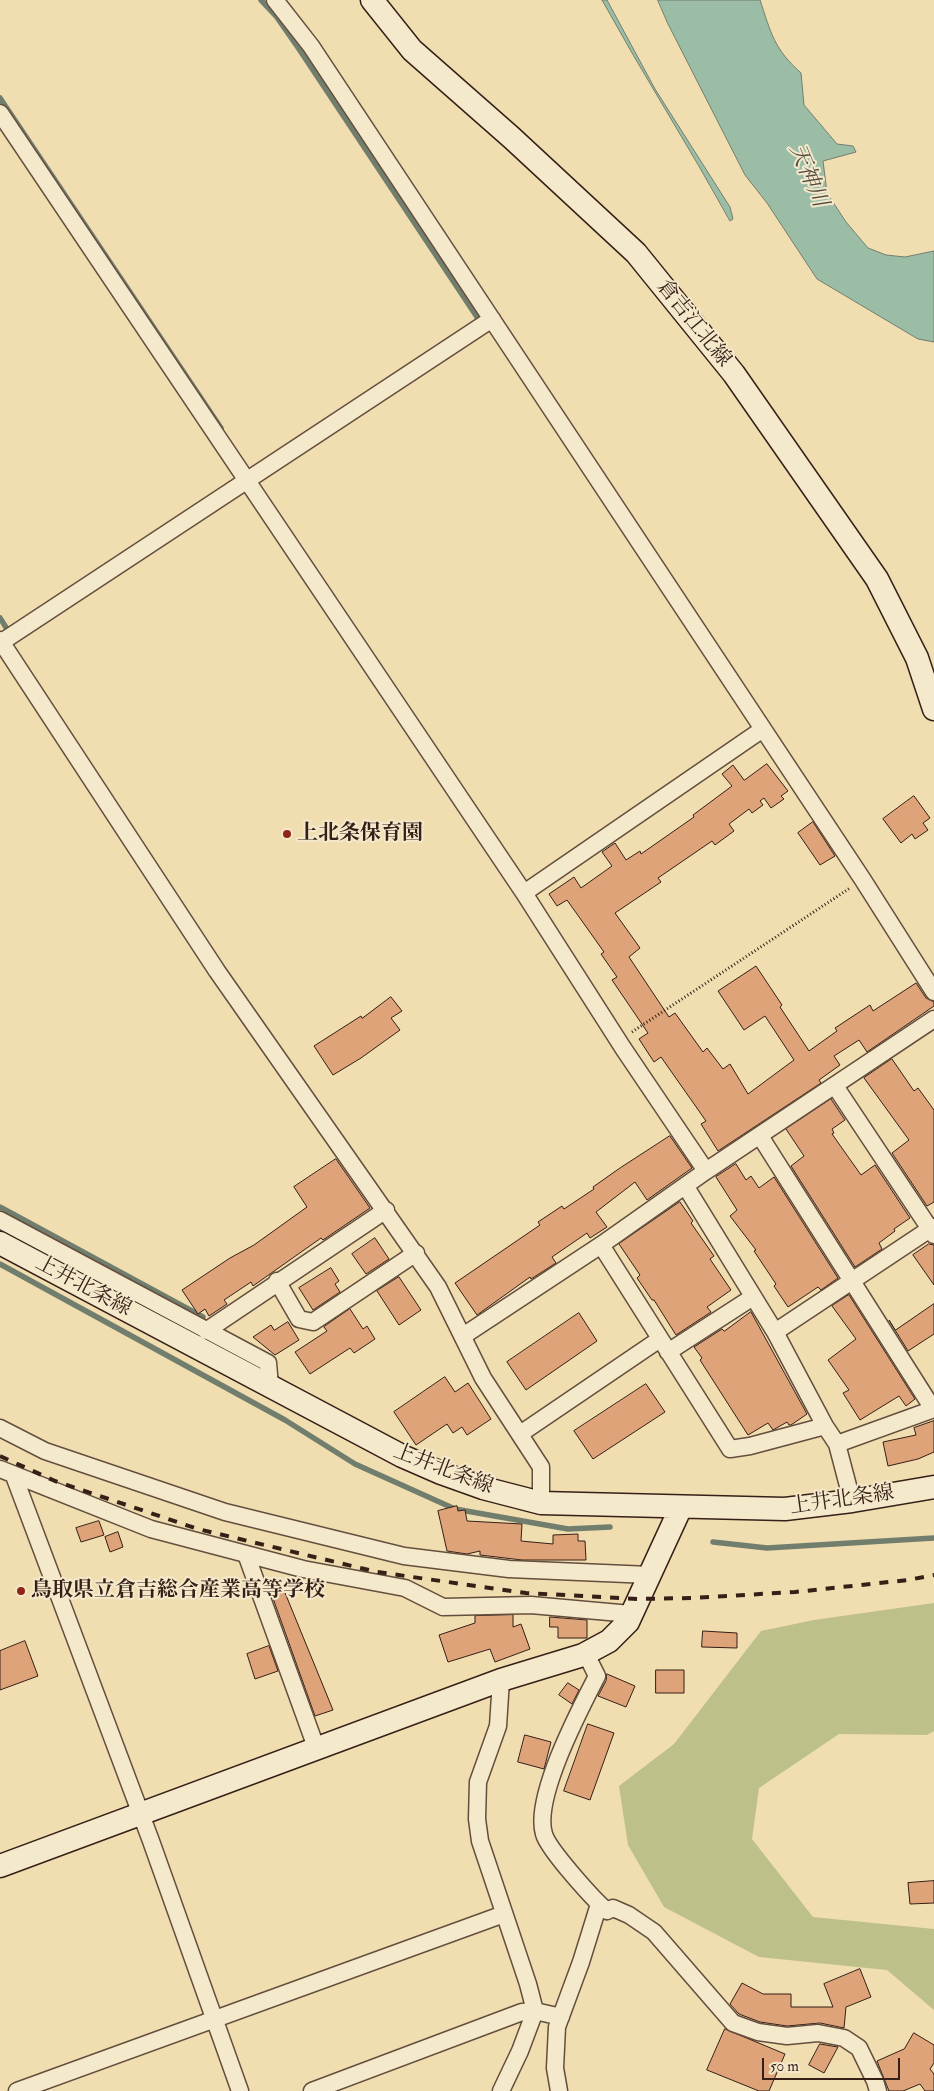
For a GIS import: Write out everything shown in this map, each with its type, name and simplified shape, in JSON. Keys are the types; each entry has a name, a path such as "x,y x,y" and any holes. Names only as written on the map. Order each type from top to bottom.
{"main road":[{"name":"倉吉江北線","path":"372,0 412,50 512,138 636,253 734,374 877,579 917,658 934,709"},
{"name":"上井北条線","path":"0,1243 384,1447 441,1473 483,1488 541,1503 784,1509 852,1501 934,1487"},
{"path":"0,1866 502,1680 586,1654 609,1641 628,1622 681,1507"}],"street":[{"path":"275,0 311,46 863,880 934,992"},
{"path":"0,113 246,482 524,893 623,1048 706,1171"},
{"path":"492,319 0,642 217,971 386,1210 438,1287 483,1378 541,1467 541,1503"},
{"path":"524,893 763,729"},
{"path":"463,1336 934,1019"},
{"path":"775,1332 933,1230 835,1086"},
{"path":"760,1136 933,1409 837,1444"},
{"path":"686,1187 775,1332 824,1426 837,1444 852,1501"},
{"path":"206,1331 277,1281 386,1210"},
{"path":"0,1220 268,1363 270,1386"},
{"path":"600,1245 730,1449 750,1446 824,1426"},
{"path":"277,1281 299,1319 313,1322 416,1253"},
{"path":"520,1434 664,1346 753,1297"},
{"path":"0,1428 45,1451 225,1512 404,1556 509,1569 650,1575"},
{"path":"7,1472 151,1529 302,1569 405,1588 444,1607 531,1605 632,1614"},
{"path":"7,1472 141,1814 240,2091"},
{"path":"246,1554 317,1750"},
{"path":"586,1654 597,1676 559,1754 544,1806 544,1833 551,1847 606,1911 613,1908 629,1915 654,1932 733,2023 758,2032 787,2036 818,2033 844,2038 859,2048 878,2091"},
{"path":"501,2091 520,2051 535,2011 528,1984 480,1841 477,1819 478,1782 498,1726 502,1680"},
{"path":"559,2091 555,2068 557,2027 581,1962 599,1904"},
{"path":"17,2091 504,1914"},
{"path":"312,2091 522,2012 535,2011 561,2017"}],"path":[{"path":"623,1048 632,1032 863,880"}],"shaded area":[{"path":"934,1603 934,1731 927,1735 839,1734 759,1788 752,1839 813,1917 934,1929 934,2010 887,1970 759,1957 664,1907 628,1845 619,1786 674,1744 761,1631 814,1620"}],"water":[{"path":"602,0 607,0 655,89 730,207 733,219 730,221 634,56"},
{"name":"天神川","path":"658,0 760,0 774,40 785,56 801,73 804,105 837,144 853,146 856,152 823,161 827,193 846,222 868,248 886,255 905,257 934,251 934,342 918,339 817,279 767,203 745,175 668,24"}],"building":[{"path":"767,764 788,791 781,796 784,799 771,808 764,798 760,801 763,805 752,813 749,809 729,824 734,831 715,845 712,841 658,878 661,882 615,913 640,948 629,957 669,1017 675,1013 703,1052 707,1048 723,1069 730,1064 748,1094 794,1060 765,1016 744,1030 718,991 756,966 809,1051 837,1031 835,1028 870,1005 873,1011 916,983 926,998 934,1002 934,1006 867,1052 859,1040 834,1056 840,1065 819,1080 821,1083 718,1151 701,1124 706,1121 661,1057 654,1062 639,1039 648,1033 612,980 617,977 601,954 604,952 567,900 557,906 549,894 574,877 581,888 612,866 602,852 615,843 626,860 640,851 641,854 694,817 693,815 732,786 722,774 733,765 744,780"},
{"path":"914,796 930,818 923,823 928,830 915,839 912,834 901,843 883,819"},
{"path":"813,822 835,856 820,865 798,833"},
{"path":"391,997 402,1011 391,1018 400,1030 333,1075 314,1046 361,1016 362,1018"},
{"path":"892,1059 914,1091 918,1088 934,1110 934,1202 927,1206 892,1153 909,1140 864,1078"},
{"path":"831,1099 845,1120 832,1129 834,1133 832,1134 861,1175 875,1165 910,1218 879,1243 882,1249 855,1267 791,1166 804,1156 786,1129"},
{"path":"670,1136 692,1168 647,1200 635,1182 596,1212 607,1227 590,1238 587,1233 552,1257 556,1263 531,1279 530,1277 477,1315 455,1283 540,1225 538,1222 562,1206 564,1209 594,1189 593,1187 620,1168"},
{"path":"336,1159 370,1208 323,1240 321,1238 253,1286 251,1282 224,1300 227,1304 209,1316 205,1309 198,1314 182,1290 230,1258 254,1245 307,1207 294,1187"},
{"path":"736,1164 746,1180 751,1176 759,1188 774,1177 838,1278 821,1290 818,1287 788,1307 774,1286 776,1284 754,1251 756,1250 730,1216 737,1210 716,1177"},
{"path":"680,1202 693,1221 691,1223 714,1256 710,1259 731,1290 707,1307 711,1312 676,1335 654,1300 652,1300 637,1278 640,1275 619,1244"},
{"path":"375,1238 389,1259 366,1274 352,1254"},
{"path":"929,1244 934,1245 934,1285 913,1255"},
{"path":"331,1268 339,1281 335,1284 340,1292 313,1310 299,1288"},
{"path":"399,1277 421,1310 399,1325 377,1291"},
{"path":"849,1295 915,1399 906,1406 899,1396 860,1420 843,1393 849,1390 828,1360 856,1339 832,1306"},
{"path":"934,1304 934,1334 908,1351 895,1330"},
{"path":"350,1309 363,1329 367,1326 375,1339 354,1353 350,1348 310,1374 295,1352 327,1331 324,1327"},
{"path":"751,1312 807,1414 791,1425 787,1422 773,1430 768,1423 748,1435 700,1360 702,1358 694,1347 722,1329 724,1331"},
{"path":"579,1313 597,1341 526,1390 507,1362"},
{"path":"288,1322 299,1340 275,1355 253,1337 271,1325 274,1330"},
{"path":"445,1377 455,1392 468,1383 491,1419 467,1435 462,1427 453,1433 447,1424 416,1445 394,1412"},
{"path":"646,1384 665,1412 593,1459 574,1431"},
{"path":"934,1421 934,1452 918,1459 888,1466 883,1442 916,1435 914,1428"},
{"path":"457,1506 458,1511 465,1510 467,1521 522,1524 521,1541 553,1544 553,1535 578,1534 578,1541 585,1541 586,1560 522,1560 480,1555 480,1551 467,1554 447,1551 438,1511"},
{"path":"99,1521 104,1535 81,1542 76,1528"},
{"path":"118,1532 123,1547 110,1552 105,1537"},
{"path":"281,1583 333,1710 315,1716 269,1587"},
{"path":"513,1615 513,1627 521,1624 530,1649 495,1662 490,1649 448,1662 439,1635 475,1623 475,1616"},
{"path":"550,1617 587,1620 587,1638 558,1638 558,1627 550,1627"},
{"path":"703,1631 737,1633 737,1648 702,1647"},
{"path":"25,1641 38,1676 0,1690 0,1651"},
{"path":"269,1646 278,1671 255,1679 247,1654"},
{"path":"656,1670 684,1670 684,1693 656,1693"},
{"path":"607,1674 635,1686 626,1707 598,1696 606,1681"},
{"path":"568,1683 579,1690 572,1704 559,1695"},
{"path":"588,1724 614,1733 590,1800 564,1791"},
{"path":"525,1735 551,1742 544,1769 518,1762"},
{"path":"934,1881 934,1903 910,1904 908,1883"},
{"path":"860,1969 871,1997 846,2007 844,2028 820,2023 787,2026 760,2022 739,2014 730,2004 742,1983 763,1994 791,1994 791,2007 833,2007 824,1984"},
{"path":"725,2029 785,2054 769,2091 759,2091 707,2070"},
{"path":"914,2033 934,2045 934,2063 930,2069 934,2074 934,2091 925,2091 920,2084 903,2091 889,2091 877,2061 904,2049"},
{"path":"820,2044 838,2047 824,2073 809,2065"}],"waterway":[{"path":"261,0 276,16 299,49 479,320"},
{"path":"0,98 221,428"},
{"path":"0,618 7,629"},
{"path":"0,1207 203,1317"},
{"path":"0,1264 285,1420 355,1464 455,1509 568,1529 610,1527"},
{"path":"713,1542 767,1548 934,1538"}],"railway":[{"path":"0,1456 55,1481 198,1529 377,1572 526,1593 639,1599 692,1598 795,1592 908,1580 934,1575"}],"place":[{"name":"上北条保育園","path":"287,834"},
{"name":"鳥取県立倉吉総合産業高等学校","path":"21,1591"}]}
